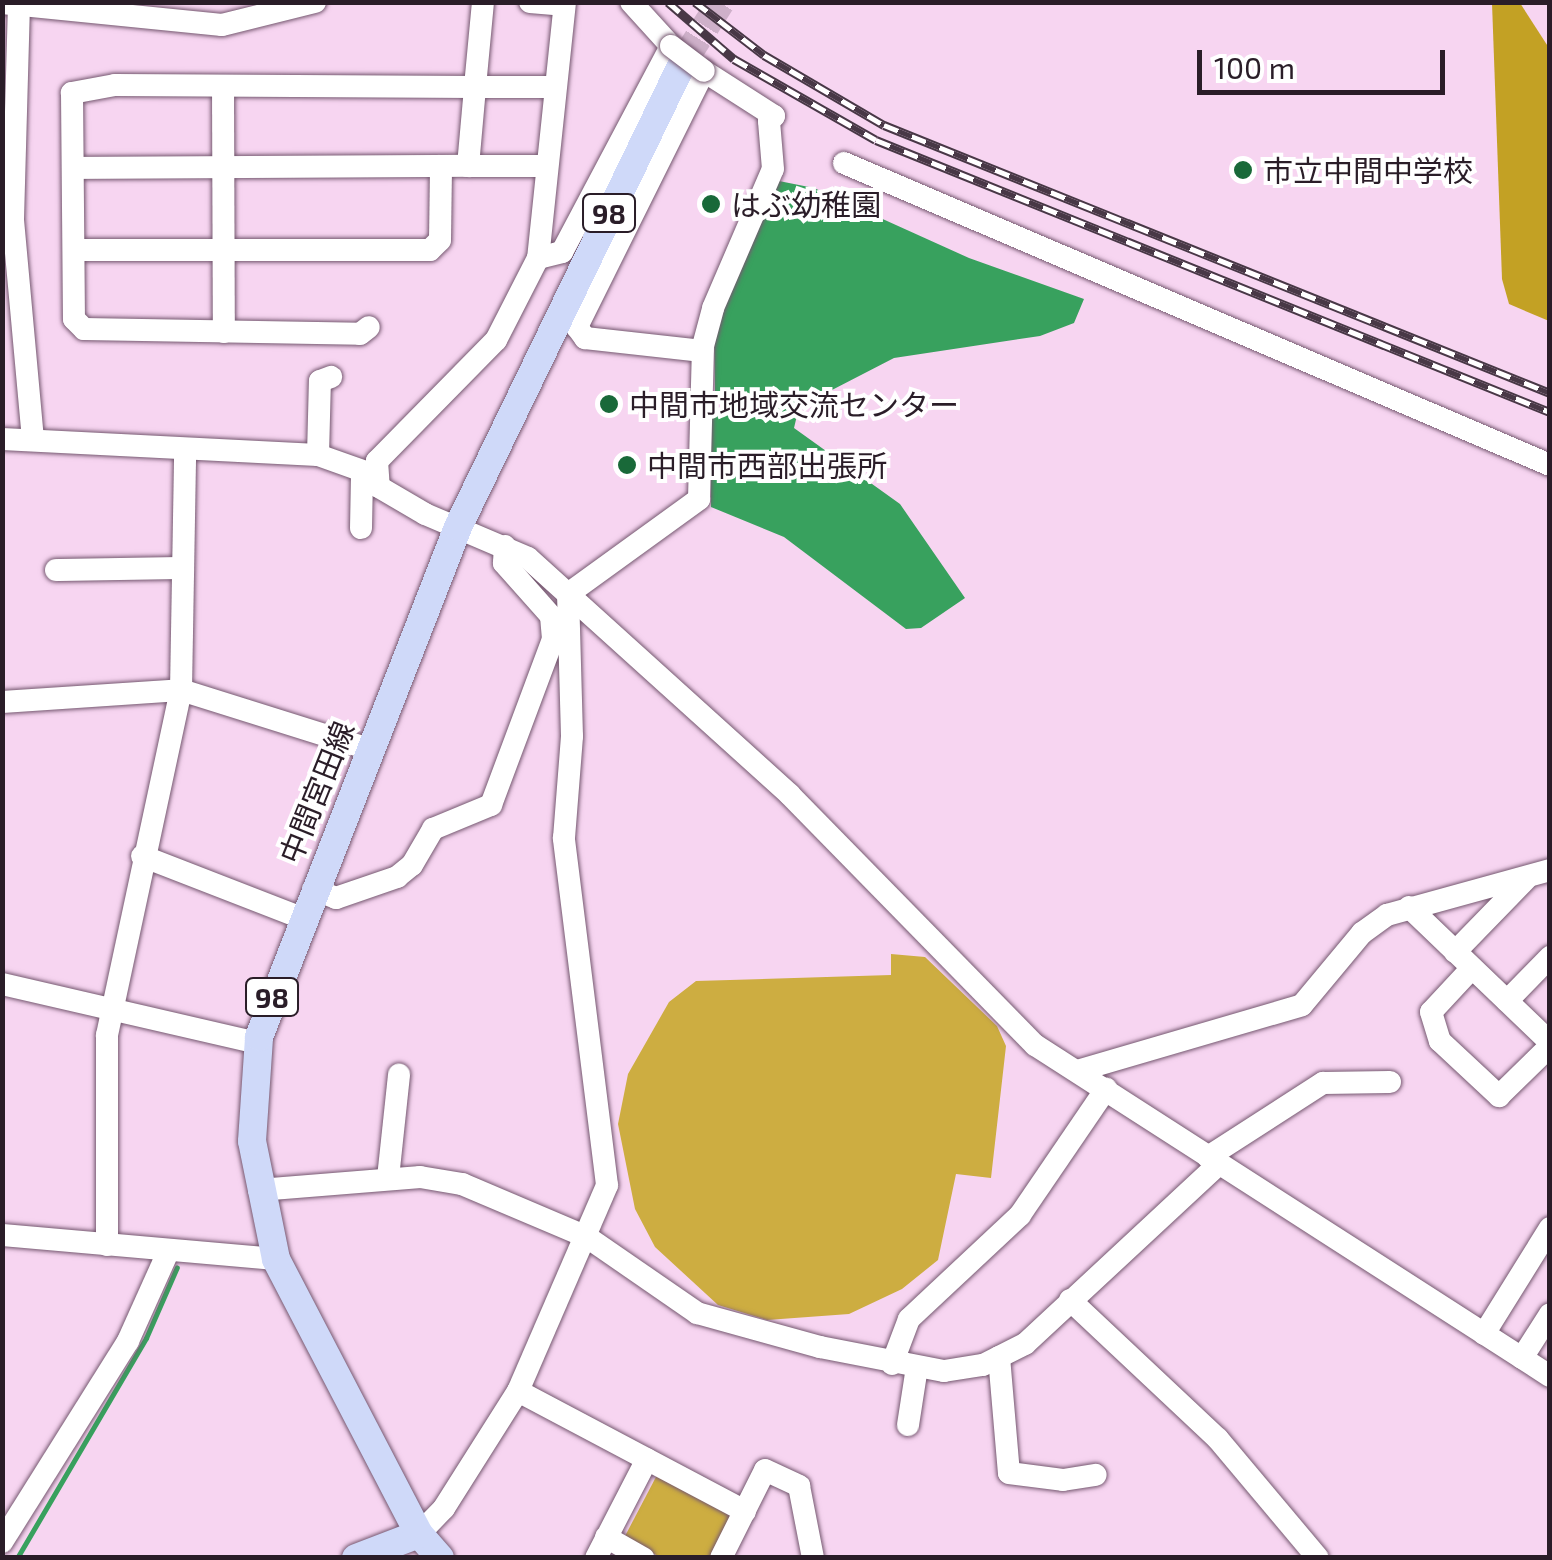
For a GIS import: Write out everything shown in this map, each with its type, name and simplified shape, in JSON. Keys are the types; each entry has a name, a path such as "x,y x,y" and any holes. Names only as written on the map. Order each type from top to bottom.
{"main road":[{"name":"中間宮田線","path":"440,1558 418,1534 276,1259 259,1190 251,1093 258,1042 313,888 458,527 686,60"},
{"path":"356,1558 418,1534"}],"street":[{"path":"33,438 13,220 11,3 60,5 222,25 315,2"},
{"path":"468,166 483,2"},
{"path":"361,528 369,476 385,450 496,340 538,258 564,4 530,2"},
{"path":"568,594 699,499 702,351 713,308 770,180 774,116 686,60 631,2"},
{"path":"538,258 562,252 686,60"},
{"path":"686,60 578,327 585,338 702,351"},
{"path":"369,327 360,334 84,329 74,319 72,93 84,86 555,87"},
{"path":"224,87 224,332"},
{"path":"844,163 1550,465"},
{"path":"74,250 430,250 440,240 441,166"},
{"path":"72,168 546,166"},
{"path":"318,455 320,382 330,377"},
{"path":"2,439 318,455 369,476 389,496 505,546 568,594 790,795 1035,1045 1550,1376"},
{"path":"107,1245 110,1007 181,690 185,449"},
{"path":"313,888 336,898 398,877 412,865 432,828 491,805 499,791 553,639 551,616 504,562 505,546"},
{"path":"56,570 183,568"},
{"path":"418,1534 478,1460 518,1391 588,1237 607,1185 564,838 572,736 568,594"},
{"path":"2,702 181,690 369,749"},
{"path":"142,856 302,918"},
{"path":"1077,1071 1302,1005 1362,933 1409,908 1539,874"},
{"path":"1409,908 1464,960 1507,1001 1550,1044 1499,1096 1440,1041 1432,1012 1464,960 1539,874"},
{"path":"1507,1001 1550,958"},
{"path":"2,984 258,1042"},
{"path":"388,1178 399,1075"},
{"path":"259,1190 388,1178 462,1184 588,1237 697,1312 892,1364 944,1371 999,1356 1025,1344 1214,1160 1323,1083 1390,1082"},
{"path":"892,1364 909,1320 1020,1215 1106,1089"},
{"path":"1484,1334 1550,1228"},
{"path":"2,1235 276,1259"},
{"path":"2,1542 128,1340 168,1252"},
{"path":"1070,1300 1218,1438 1318,1558"},
{"path":"1522,1358 1550,1314"},
{"path":"999,1356 1009,1473 1063,1480 1096,1475"},
{"path":"908,1425 916,1368"},
{"path":"518,1391 744,1511"},
{"path":"644,1558 601,1548 647,1459"},
{"path":"721,1558 766,1470 799,1486 813,1558"}],"shaded area":[{"path":"1492,3 1520,3 1549,48 1549,321 1509,304 1502,279"},
{"path":"779,181 814,188 969,258 1084,299 1074,323 1040,336 894,358 799,407 794,428 900,504 965,598 921,628 906,629 784,537 711,507 710,420 716,413 746,419 755,404 715,393 714,330"},
{"path":"891,954 925,957 997,1026 1006,1046 991,1178 956,1174 938,1260 902,1289 849,1314 767,1320 718,1305 655,1247 635,1209 618,1124 628,1074 669,1002 696,981 891,975"},
{"path":"657,1475 734,1515 712,1557 660,1557 624,1538"}],"waterway":[{"path":"17,1558 146,1338 177,1267"}],"tunnel":[{"path":"683,62 721,2"}],"railway":[{"path":"668,2 734,59 876,140 1550,412"},
{"path":"695,2 764,55 884,125 1550,393"}],"place":[{"name":"市立中間中学校","path":"1243,170"},
{"name":"はぶ幼稚園","path":"711,204"},
{"name":"中間市地域交流センター","path":"609,404"},
{"name":"中間市西部出張所","path":"627,465"}]}
